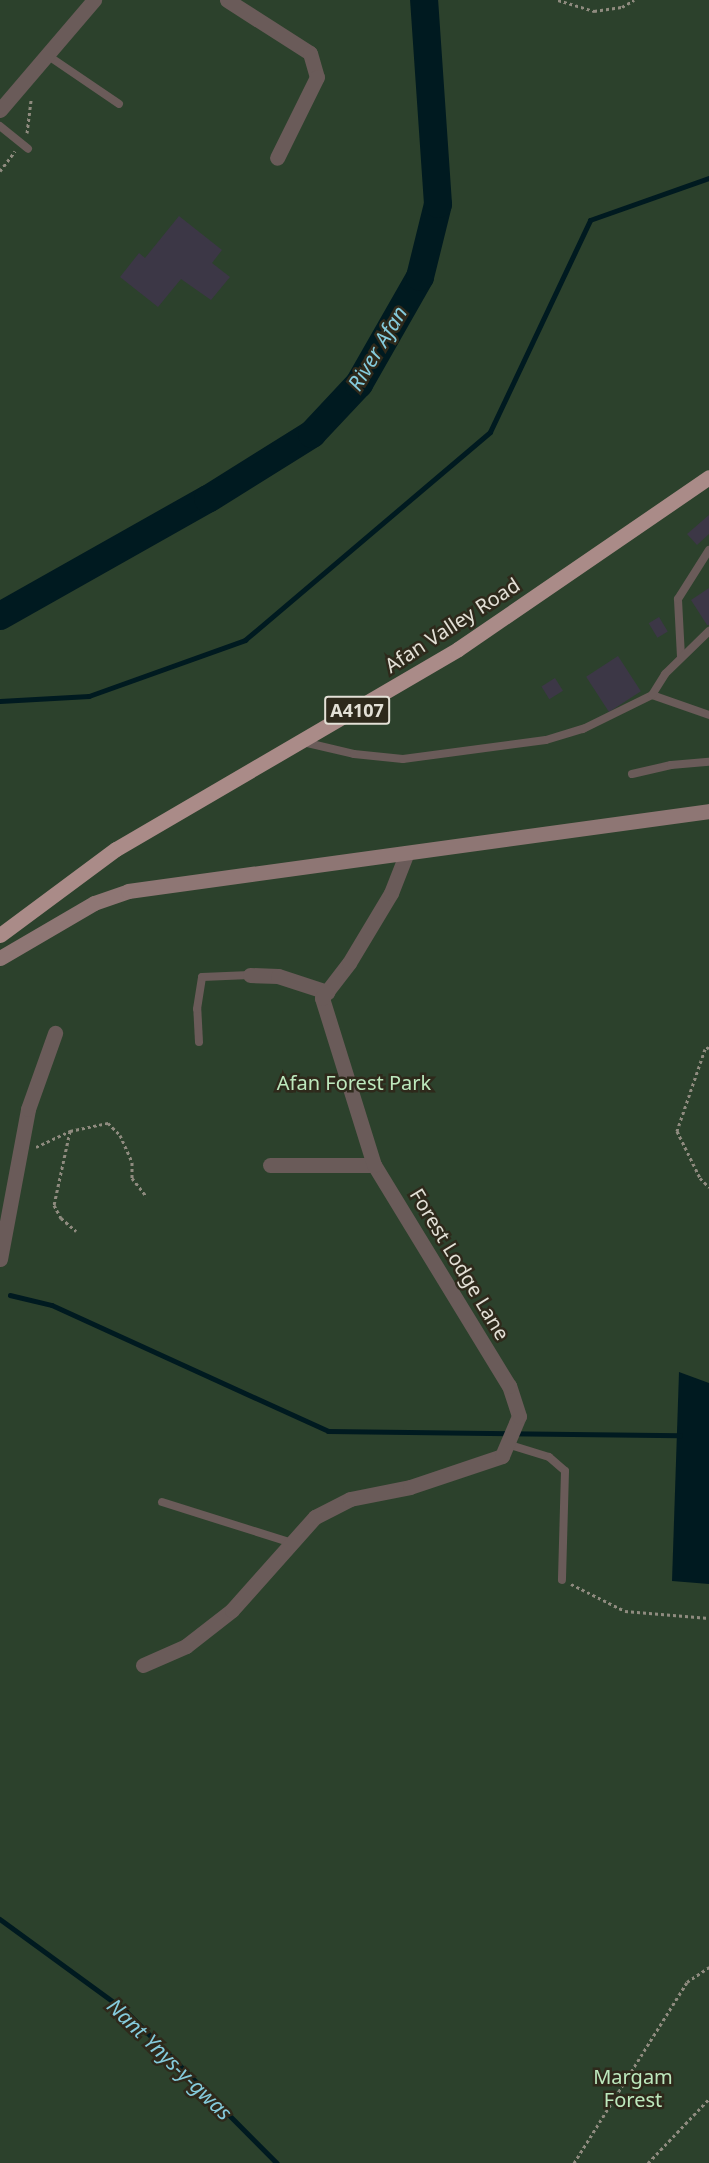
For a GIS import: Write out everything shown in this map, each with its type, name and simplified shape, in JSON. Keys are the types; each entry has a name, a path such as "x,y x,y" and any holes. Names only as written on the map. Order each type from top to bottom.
{"main road":[{"name":"Afan Valley Road","path":"0,935 72,878 116,849 303,742 458,649 709,477"},
{"path":"0,958 94,903 128,891 406,855 646,817 709,811"}],"street":[{"path":"0,110 94,0"},
{"path":"227,0 310,53 317,77 277,158"},
{"path":"250,975 278,976 327,992 350,963 391,893 406,855"},
{"name":"Forest Lodge Lane","path":"327,992 322,998 374,1165 509,1386 519,1416 511,1436"},
{"path":"0,1259 28,1109 55,1033"},
{"path":"270,1165 374,1165"},
{"path":"143,1665 186,1646 232,1610 315,1517 350,1499 410,1487 502,1456 511,1436"}],"lane":[{"path":"46,56 119,104"},
{"path":"0,126 24,146"},
{"path":"681,657 678,599 709,550"},
{"path":"303,742 354,754 403,759 546,740 583,729 652,695 681,657 709,631"},
{"path":"652,695 707,716"},
{"path":"632,774 671,765 709,762"},
{"path":"199,1042 197,1009 202,977 250,975"},
{"path":"511,1436 549,1457 565,1471 562,1580"},
{"path":"162,1502 292,1543"}],"path":[{"path":"558,0 594,11 622,7 634,0"},
{"path":"0,171 24,146 28,132 32,72"},
{"path":"709,1047 705,1049 677,1131 700,1178 709,1187"},
{"path":"20,1154 70,1131 108,1123 120,1135 132,1162 132,1178 147,1197"},
{"path":"70,1131 54,1205 60,1218 76,1231"},
{"path":"562,1580 625,1611 709,1618"},
{"path":"574,2163 687,1982 709,1967"},
{"path":"648,2163 709,2099"}],"green space":[{"name":"Afan Forest Park","path":"0,0 709,0 709,2163 0,2163"}],"water":[{"path":"679,1372 709,1383 709,1584 672,1581"}],"building":[{"path":"179,216 222,250 212,263 230,277 211,300 181,279 158,307 120,277 139,253 145,258"},
{"path":"709,515 709,534 697,545 687,534"},
{"path":"709,588 709,625 707,625 691,600"},
{"path":"659,617 668,632 657,638 649,623"},
{"path":"618,656 641,691 609,712 586,677"},
{"path":"555,678 563,691 549,699 541,686"}],"waterway":[{"name":"River Afan","path":"0,616 208,499 312,434 359,384 420,277 438,204 424,0"},
{"path":"0,701 89,696 245,640 490,432 590,220 709,178"},
{"path":"10,1295 52,1305 328,1431 680,1435"},
{"name":"Nant Ynys-y-gwas","path":"0,1919 126,2011 277,2163"}],"park label":[{"name":"Margam Forest","path":"633,2088"}]}
